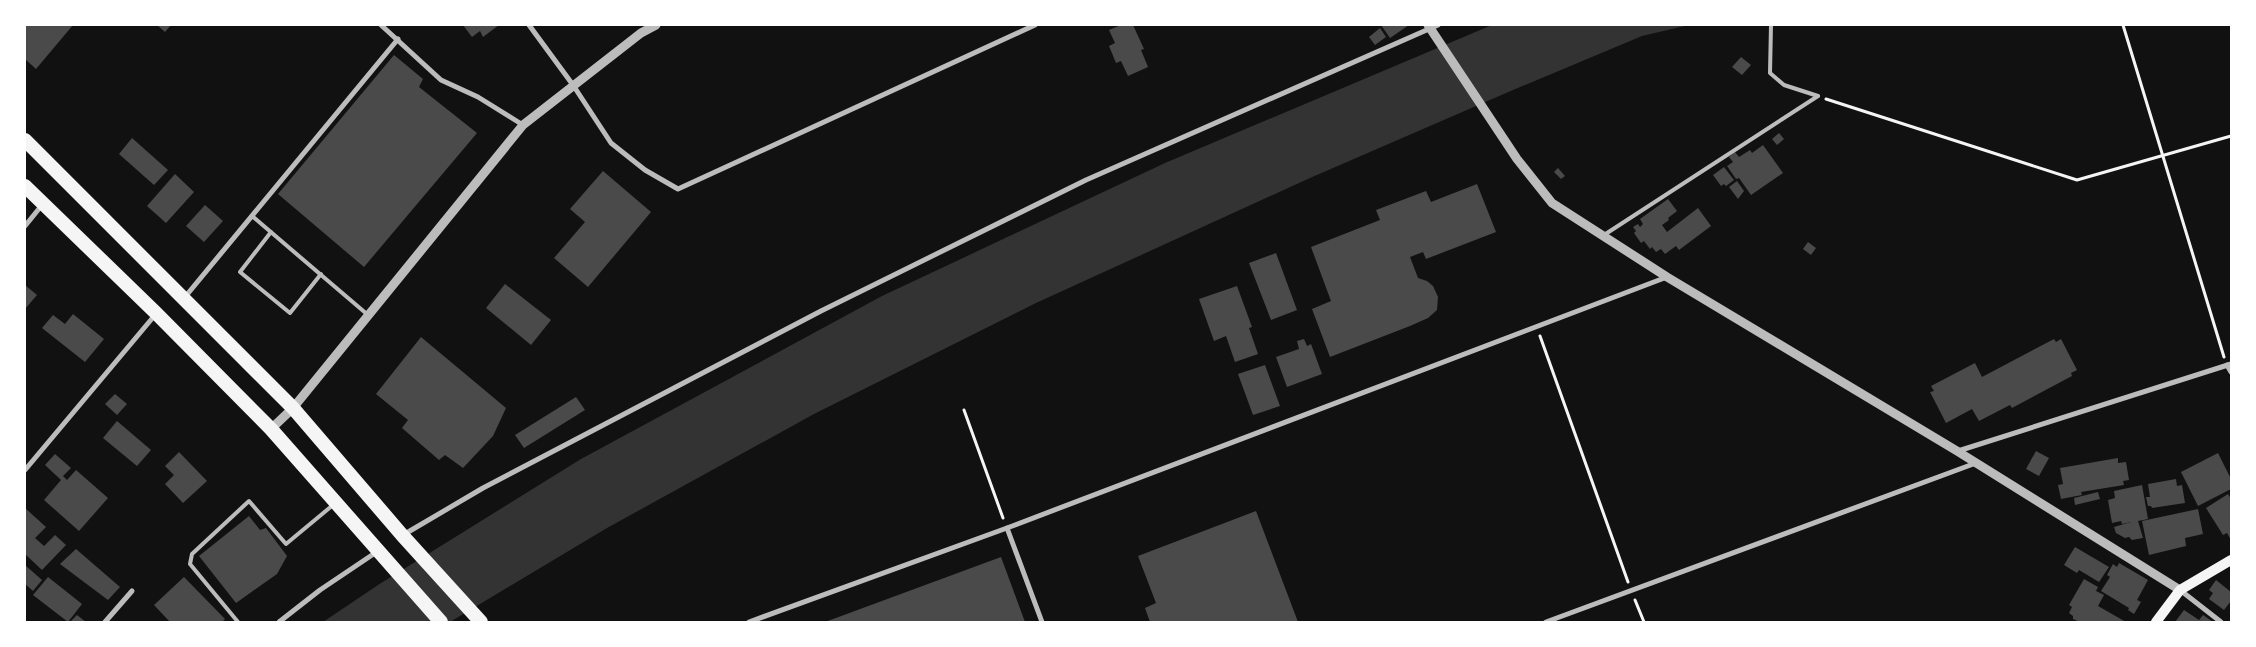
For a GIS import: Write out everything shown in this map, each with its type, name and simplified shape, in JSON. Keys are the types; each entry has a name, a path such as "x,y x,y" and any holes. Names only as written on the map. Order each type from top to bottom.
{"highway":[{"path":"25,140 294,408 402,535 481,622"},
{"path":"25,186 272,429 441,622"}],"main road":[{"path":"2156,622 2180,590 2231,560"}],"street":[{"path":"381,25 441,80 478,96 523,126"},
{"path":"529,25 574,85 611,143 645,170 678,189 1035,25"},
{"path":"272,429 294,408 368,314 523,126 641,33 656,25"},
{"path":"402,535 483,488 821,312 1077,184 1432,26 1517,159 1552,203 1667,278 1957,451 2180,590 2221,622"},
{"path":"184,299 398,39"},
{"path":"25,226 44,203"},
{"path":"749,622 1007,528 1536,326 1667,278"},
{"path":"25,470 156,313"},
{"path":"1957,451 2229,364 2231,372"},
{"path":"1546,622 1976,463"},
{"path":"1007,528 1042,622"},
{"path":"279,622 320,590 381,552"},
{"path":"105,622 132,591"}],"lane":[{"path":"1771,25 1770,73 1784,85 1818,96"},
{"path":"1603,236 1818,96"},
{"path":"252,216 368,314"},
{"path":"271,232 240,272 290,312 321,274"},
{"path":"238,622 190,564 192,554 248,501 286,544 336,502"}],"path":[{"path":"2123,25 2229,364"},
{"path":"1818,96 2077,180 2231,136"},
{"path":"1536,326 1644,622"},
{"path":"964,410 1007,528"}],"shaded area":[{"path":"1492,25 1689,25 1642,36 1513,90 1310,178 1036,303 814,414 607,528 450,622 323,622 378,585 581,459 882,296 1165,163"}],"building":[{"path":"25,25 73,25 36,69 25,59"},
{"path":"157,25 171,25 165,32"},
{"path":"463,25 499,25 483,37 480,31 472,37"},
{"path":"1121,25 1133,25 1144,49 1141,50 1148,67 1128,76 1121,61 1116,63 1109,46 1115,43 1109,30"},
{"path":"1381,25 1409,25 1390,38"},
{"path":"1380,28 1386,37 1375,45 1369,37"},
{"path":"394,55 423,79 419,87 477,133 364,267 278,194"},
{"path":"1741,57 1751,65 1742,75 1732,67"},
{"path":"1779,133 1784,139 1777,145 1772,139"},
{"path":"132,138 168,170 154,185 119,154"},
{"path":"1763,145 1783,173 1751,195 1739,178 1736,179 1727,166 1733,162 1729,157 1735,152 1739,157 1750,150 1752,153"},
{"path":"1724,167 1734,180 1726,186 1724,184 1721,186 1713,175"},
{"path":"1558,168 1565,176 1561,179 1554,172"},
{"path":"603,171 651,212 588,287 554,258 585,222 570,209"},
{"path":"175,174 194,192 166,223 147,206"},
{"path":"1737,181 1744,191 1738,199 1729,187"},
{"path":"1477,184 1496,232 1426,259 1423,252 1410,257 1418,278 1427,281 1433,286 1438,297 1437,310 1428,318 1410,326 1330,357 1312,309 1331,301 1311,247 1380,220 1376,210 1426,191 1431,202"},
{"path":"1668,199 1677,211 1662,225 1667,232 1698,208 1711,226 1679,250 1676,246 1665,254 1661,249 1656,252 1652,247 1650,249 1644,241 1641,243 1634,233 1636,231 1633,227 1638,224 1640,227 1643,224 1640,219"},
{"path":"205,205 223,221 204,242 186,226"},
{"path":"1808,242 1816,248 1811,255 1803,249"},
{"path":"1276,253 1297,310 1271,320 1249,263"},
{"path":"505,284 551,320 531,345 486,308"},
{"path":"25,285 37,295 25,309"},
{"path":"1237,286 1252,327 1249,328 1258,354 1235,362 1226,336 1214,341 1199,299"},
{"path":"73,314 104,339 85,362 42,328 53,315 65,324"},
{"path":"421,337 506,408 493,436 463,468 445,455 439,460 402,428 408,420 376,394"},
{"path":"1304,339 1307,346 1311,344 1322,374 1287,387 1276,357 1299,349 1297,341"},
{"path":"2054,339 2056,342 2061,339 2077,370 2071,373 2072,376 2012,408 2010,405 1979,421 1972,409 1946,423 1930,392 1934,391 1931,386 1975,363 1982,377"},
{"path":"1265,365 1280,406 1253,415 1238,374"},
{"path":"115,394 127,404 117,415 105,404"},
{"path":"576,397 585,410 524,448 515,435"},
{"path":"117,421 151,450 137,466 103,438"},
{"path":"2036,451 2049,458 2039,476 2026,469"},
{"path":"179,452 207,481 183,503 165,484 174,475 165,466"},
{"path":"2218,453 2231,479 2231,489 2198,506 2181,472"},
{"path":"55,454 71,468 63,476 67,480 76,470 108,498 79,531 44,500 61,480 45,465"},
{"path":"2118,458 2118,463 2126,462 2129,480 2123,481 2124,485 2081,492 2082,495 2061,499 2058,485 2063,484 2060,468"},
{"path":"2176,479 2177,486 2182,485 2185,503 2152,508 2148,506 2146,497 2150,497 2148,484"},
{"path":"2142,485 2148,519 2138,521 2143,538 2132,540 2129,537 2125,538 2116,533 2114,527 2131,522 2122,524 2121,521 2112,523 2108,500 2115,498 2114,491"},
{"path":"2098,492 2100,499 2075,505 2074,498"},
{"path":"2228,494 2231,499 2231,540 2227,533 2223,535 2206,508"},
{"path":"25,508 46,527 35,538 44,546 55,535 66,545 42,570 25,554"},
{"path":"2198,509 2203,534 2185,538 2186,546 2149,555 2142,521"},
{"path":"1256,511 1298,622 1150,622 1145,608 1156,603 1138,556"},
{"path":"249,516 260,530 266,528 287,556 277,574 236,603 199,556"},
{"path":"2075,547 2109,567 2099,582 2079,570 2077,573 2064,565"},
{"path":"76,549 120,587 108,600 60,564"},
{"path":"1001,557 1025,622 825,622"},
{"path":"2119,563 2148,580 2137,600 2141,602 2134,614 2128,610 2129,608 2101,591 2110,577 2107,575 2113,564 2117,567"},
{"path":"25,565 42,580 33,591 25,584"},
{"path":"48,577 82,604 68,622 33,595"},
{"path":"184,577 225,619 222,622 170,622 154,605"},
{"path":"2084,579 2098,587 2096,591 2104,595 2098,606 2126,622 2080,622 2073,619 2073,616 2069,613 2072,607 2069,605"},
{"path":"2216,580 2231,592 2231,601 2224,610 2209,599 2213,593 2209,590"},
{"path":"2184,610 2199,620 2203,615 2213,622 2175,622"},
{"path":"77,615 86,622 70,622"}]}
